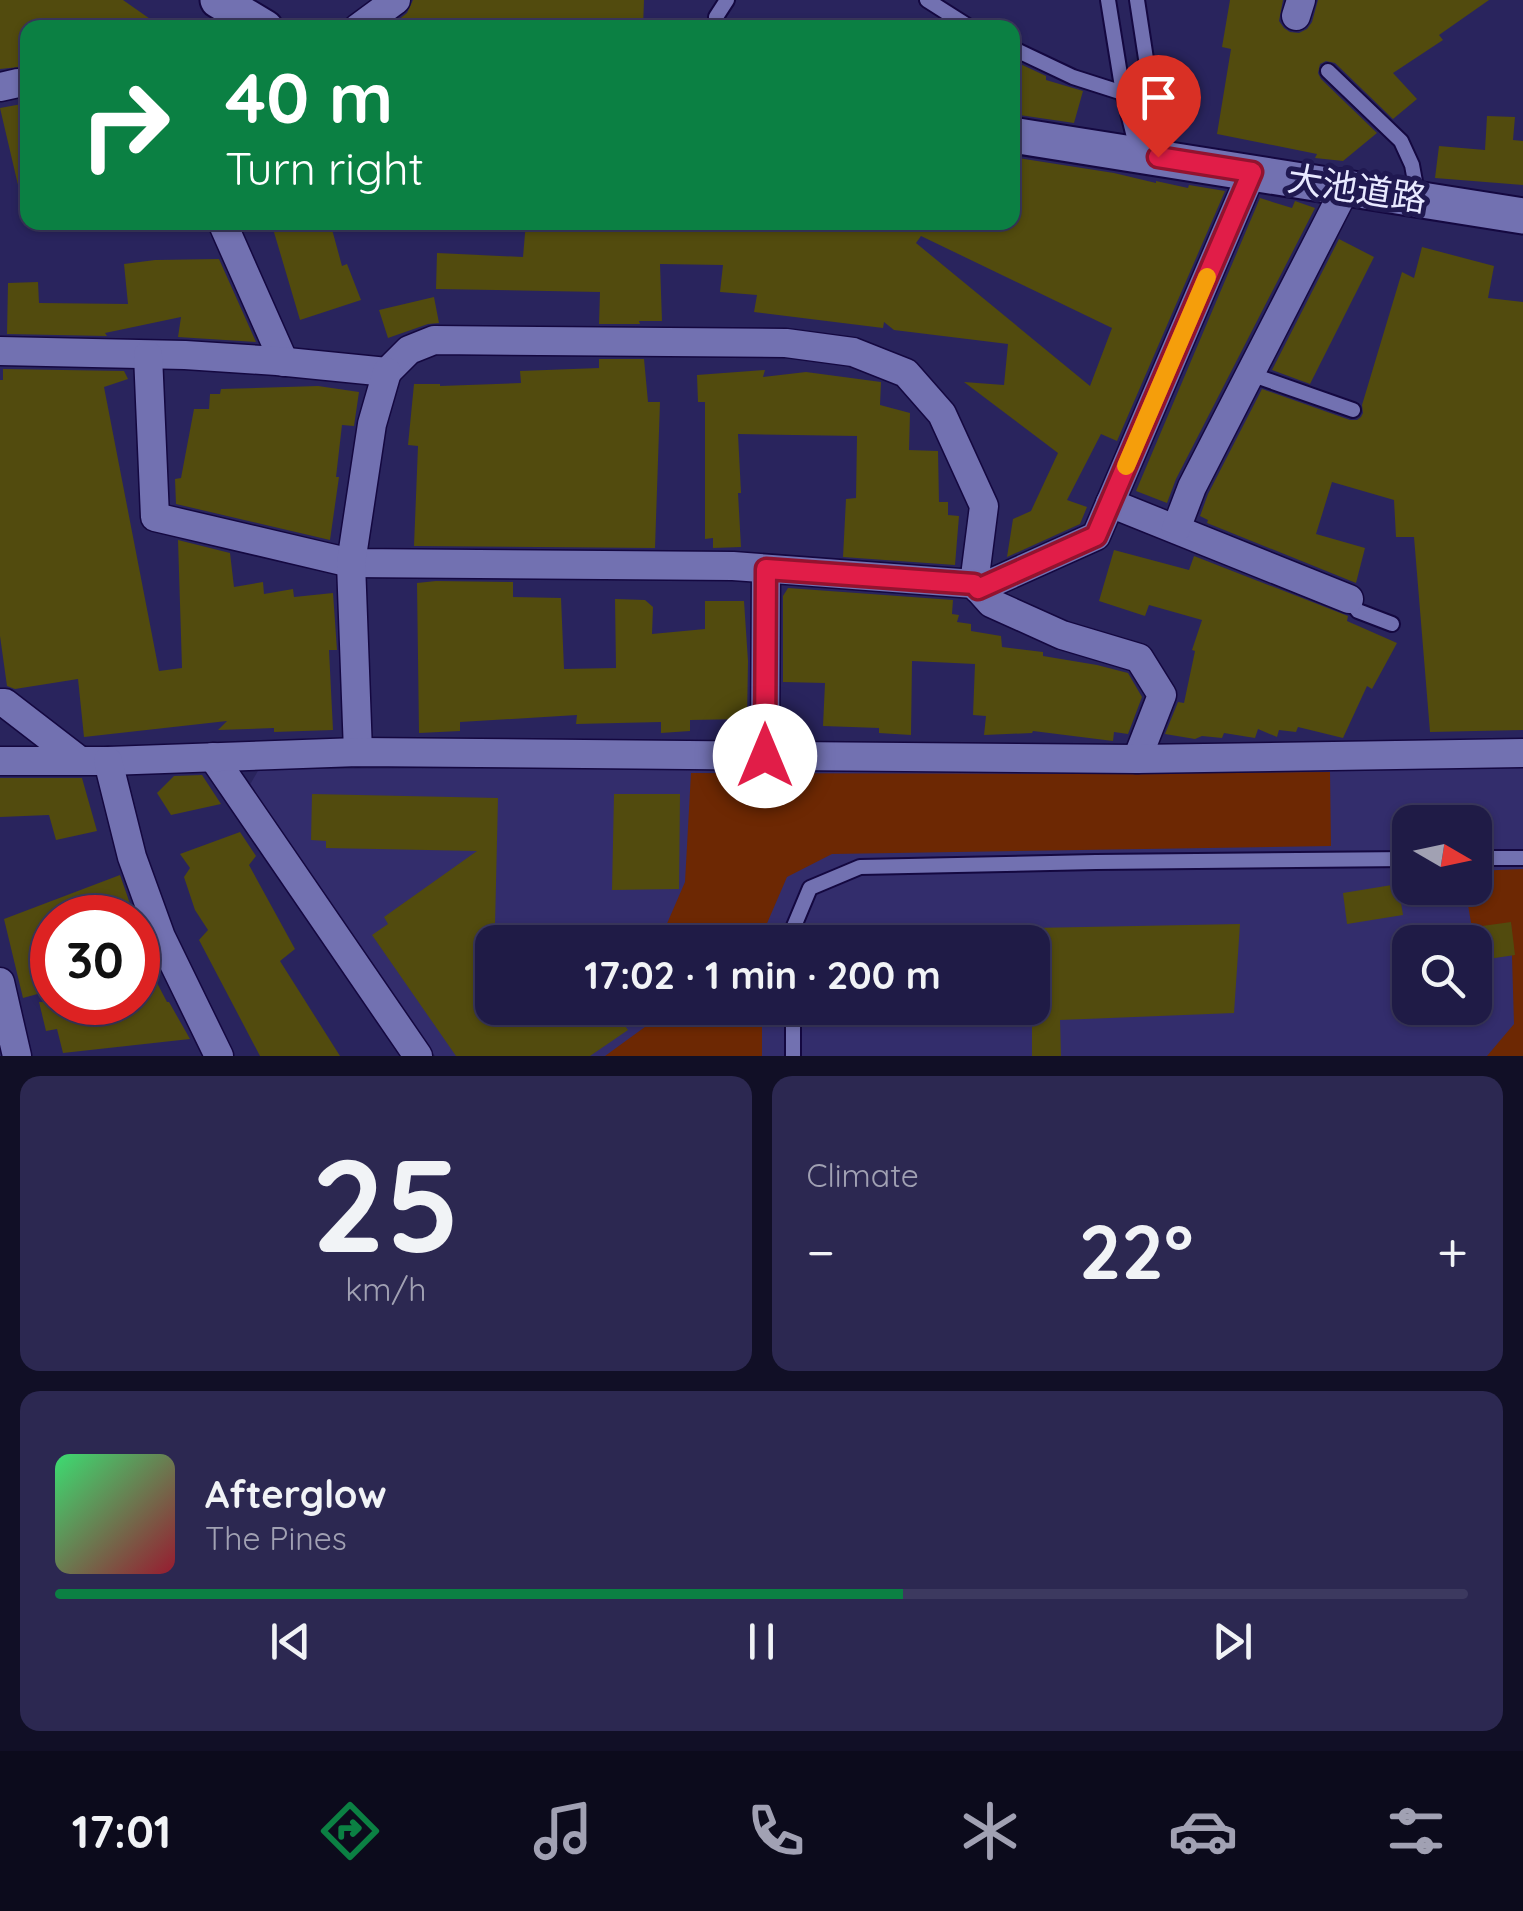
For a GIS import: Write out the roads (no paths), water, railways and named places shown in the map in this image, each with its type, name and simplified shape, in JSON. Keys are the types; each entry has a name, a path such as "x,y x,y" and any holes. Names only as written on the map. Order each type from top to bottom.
{"street":[{"path":"218,0 252,20"},
{"path":"369,20 396,0"},
{"name":"大池道路","path":"1020,136 1523,216"},
{"path":"148,355 156,517 351,563 732,566 976,587 1096,536 1252,172"},
{"path":"1176,529 1192,487 1346,186"},
{"path":"226,230 284,362"},
{"path":"358,752 351,563 372,424 387,372 409,350 434,340 786,343 853,352 906,373 942,414 984,506 976,587 991,603 1062,635 1139,658 1162,695 1137,760"},
{"path":"0,351 284,362 387,372"},
{"path":"1110,502 1349,599"},
{"path":"765,756 766,569"},
{"path":"0,702 94,760 161,937 219,1056"},
{"path":"0,760 358,752 1137,760 1523,753"},
{"path":"213,757 418,1056"},
{"path":"0,982 16,1056"}],"lane":[{"path":"716,17 727,0"},
{"path":"927,0 958,20"},
{"path":"1108,0 1123,93 1148,156"},
{"path":"1137,0 1152,98 1148,156"},
{"path":"1020,52 1073,77 1123,93"},
{"path":"1328,71 1401,141 1412,165 1418,198"},
{"path":"1250,374 1353,410"},
{"path":"1349,599 1358,612 1392,624"},
{"path":"1492,858 1523,858"},
{"path":"795,925 810,888 860,867 1392,859"},
{"path":"793,1025 793,1056"}]}
